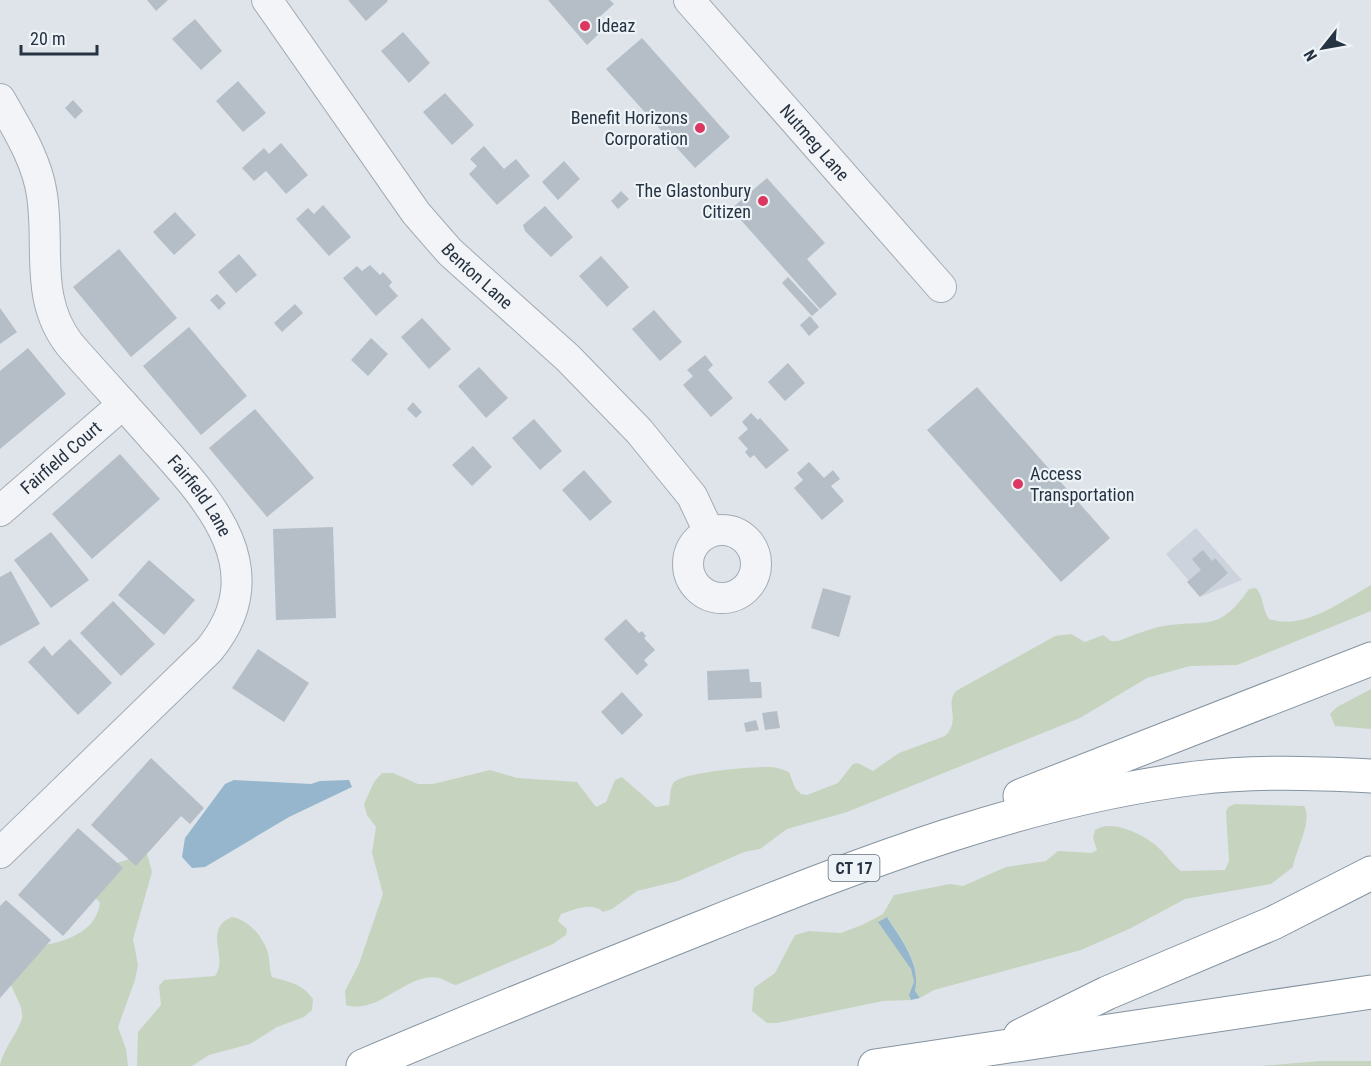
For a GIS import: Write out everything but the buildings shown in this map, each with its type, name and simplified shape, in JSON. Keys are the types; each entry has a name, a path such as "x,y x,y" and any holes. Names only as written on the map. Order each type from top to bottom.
{"highway":[{"path":"890,855 973,814 1371,660"},
{"name":"CT 17","path":"363,1066 579,976 890,855 989,822 1093,795 1145,785 1251,774 1371,776"},
{"path":"1000,1047 1056,1017 1273,923 1371,873"},
{"path":"875,1066 1371,992"},
{"path":"1322,1000 1371,1006"}],"street":[{"name":"Benton Lane","path":"267,0 416,213 457,258 568,358 639,431 689,490 709,532"},
{"name":"Nutmeg Lane","path":"689,0 941,287"},
{"name":"Fairfield Lane","path":"0,99 21,137 40,186 45,279 54,322 70,345 196,486 219,518 235,561 237,582 232,608 222,631 205,654 0,853"},
{"name":"Fairfield Court","path":"0,512 123,404"}],"shaded area":[{"path":"1196,528 1242,580 1202,596 1166,554"}],"green space":[{"path":"1371,585 1371,611 1237,665 1190,666 1147,678 1080,718 847,812 787,829 760,849 744,852 678,881 637,891 612,909 603,912 594,907 588,907 561,914 558,921 567,929 566,935 553,944 456,985 439,978 427,978 405,986 371,1004 346,1005 345,991 359,964 383,894 372,853 376,827 367,815 364,804 374,782 382,773 393,773 418,784 433,784 490,770 517,778 577,782 596,807 606,802 615,780 622,777 656,807 669,805 672,785 680,778 720,770 771,767 789,772 795,788 801,794 807,795 838,783 853,764 858,763 873,771 899,753 945,736 952,724 952,702 956,691 1055,636 1071,634 1085,642 1103,635 1111,641 1118,641 1163,626 1211,621 1229,612 1249,589 1256,588 1269,619 1282,622 1295,621 1309,618 1335,606"},
{"path":"1371,689 1371,729 1335,726 1330,714 1337,707"},
{"path":"1235,804 1304,806 1305,827 1293,867 1271,884 1185,899 1129,929 1081,950 934,990 920,998 915,991 915,971 909,952 887,917 878,922 900,951 913,975 911,1000 883,1001 777,1023 767,1023 752,1011 754,988 775,973 795,935 809,931 841,933 862,925 883,914 894,895 950,884 963,886 1006,867 1046,861 1058,851 1091,853 1097,850 1093,838 1095,830 1102,827 1120,827 1139,834 1161,850 1181,871 1225,870 1229,861 1226,812 1228,807"},
{"path":"147,854 152,872 133,939 138,965 118,1027 126,1049 128,1066 0,1066 22,1018 20,1005 10,982 23,948 59,942 81,932 96,915 100,903 94,896 106,866"},
{"path":"232,917 250,925 263,941 268,953 272,977 295,984 305,990 313,999 312,1010 304,1017 277,1027 250,1044 209,1055 192,1066 137,1066 138,1032 161,1005 159,986 164,980 215,976 219,969 217,936 219,929 223,922"},
{"path":"1320,1061 1371,1061 1371,1066 1260,1066"}],"water":[{"path":"234,780 311,784 320,781 349,780 352,787 289,817 205,867 192,868 182,857 185,838 225,784"},
{"path":"887,917 909,952 915,971 915,991 920,998 911,1000 909,995 914,982 911,969 878,922"}],"place":[{"name":"Ideaz","path":"585,26"},
{"name":"Benefit Horizons Corporation","path":"700,128"},
{"name":"The Glastonbury Citizen","path":"763,201"},
{"name":"Access Transportation","path":"1018,484"}]}
